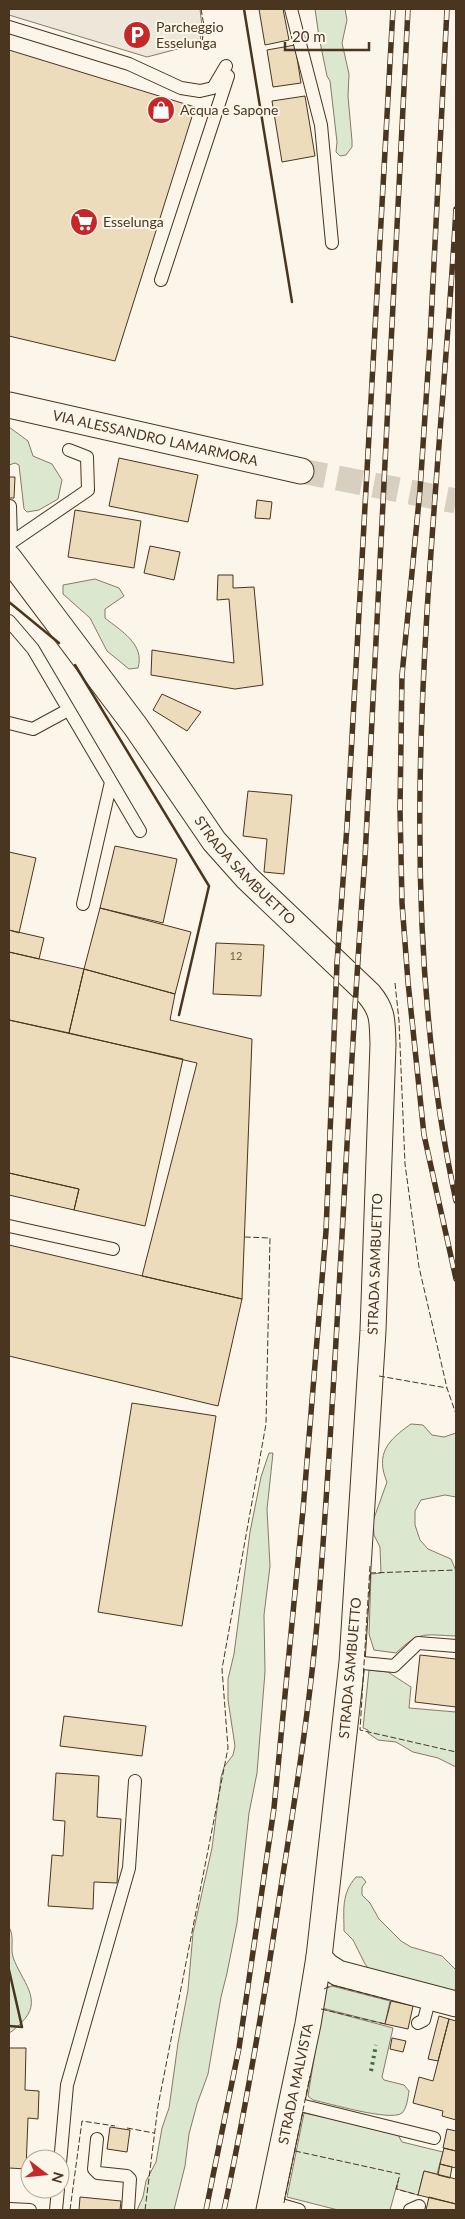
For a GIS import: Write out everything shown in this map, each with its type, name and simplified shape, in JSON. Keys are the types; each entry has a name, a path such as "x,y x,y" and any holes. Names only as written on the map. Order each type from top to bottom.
{"street":[{"name":"VIA ALESSANDRO LAMARMORA","path":"9,405 301,471"},
{"name":"STRADA SAMBUETTO","path":"11,560 136,727 214,841 247,878 369,994 378,1004 382,1014 383,1044 373,1331 352,1662 319,1956"},
{"path":"319,1956 338,1973 456,2004"},
{"name":"STRADA MALVISTA","path":"270,2206 292,2103 319,1956"}],"lane":[{"path":"292,9 321,125 332,244"},
{"path":"9,28 129,64 181,88 200,91 212,88 227,71 161,280"},
{"path":"11,560 88,490 87,457 69,450"},
{"path":"10,506 11,560"},
{"path":"9,623 33,649 140,832"},
{"path":"9,723 33,729 68,710"},
{"path":"83,904 111,782"},
{"path":"9,1226 113,1250"},
{"path":"352,1662 394,1666 418,1643 456,1646"},
{"path":"61,2149 67,2085 129,1868 135,1781"},
{"path":"418,2022 424,2020 430,1997"},
{"path":"292,2103 434,2138"},
{"path":"97,2139 94,2169 98,2173 128,2176 130,2179 128,2210"},
{"path":"270,2206 299,2210"},
{"path":"9,2209 30,2210"}],"green space":[{"path":"315,9 345,9 347,20 342,43 349,74 348,96 352,141 352,147 346,155 340,156 336,152 337,142 330,81 327,76"},
{"path":"9,427 28,441 33,456 52,464 62,480 58,499 39,510 27,512 24,509 19,465 15,463 9,465"},
{"path":"95,579 119,588 124,596 105,609 105,618 124,633 135,645 139,659 138,668 129,669 107,651 90,618 63,594 63,585"},
{"path":"411,1424 423,1425 432,1435 444,1437 456,1433 456,1497 445,1495 421,1500 415,1511 415,1525 420,1540 428,1549 451,1559 456,1571 456,1636 423,1635 411,1640 396,1653 374,1650 369,1634 371,1574 381,1573 380,1547 374,1535 373,1521 387,1482 382,1463 383,1456 390,1442"},
{"path":"269,1453 273,1453 267,1509 270,1566 264,1615 265,1672 257,1773 249,1813 237,1923 221,1997 208,2074 189,2134 185,2166 174,2210 137,2210 143,2197 146,2181 156,2162 162,2128 169,2108 188,1990 193,1933 212,1848 221,1777 224,1767 233,1755 235,1746 228,1700 228,1679 234,1654 250,1532 261,1477"},
{"path":"369,1670 388,1672 411,1687 409,1708 456,1712 456,1767 438,1758 413,1752 396,1742 378,1740 368,1733 368,1730 363,1728"},
{"path":"356,1877 362,1877 366,1882 362,1887 362,1895 370,1903 379,1919 401,1941 411,1947 442,1956 456,1970 456,1995 373,1974 365,1964 353,1940 344,1931 346,1896 351,1883"},
{"path":"9,1927 12,1935 13,1957 29,1990 31,2006 28,2015 9,2033"},
{"path":"332,1986 390,2001 385,2024 322,2008 325,1989"},
{"path":"322,2009 393,2028 382,2077 384,2080 404,2085 409,2091 402,2113 396,2115 373,2114 313,2100 308,2096"},
{"path":"304,2113 397,2133 402,2142 443,2152 437,2174 424,2171 418,2195 397,2189 398,2181 390,2210 338,2210 287,2197"}],"shaded area":[{"name":"Parcheggio Esselunga","path":"9,9 200,9 202,26 200,43 147,57 9,15"}],"building":[{"path":"259,9 283,9 289,40 265,45"},
{"path":"295,45 301,83 273,87 267,50"},
{"name":"Esselunga","path":"9,50 195,107 115,361 9,336"},
{"path":"305,96 315,156 282,162 272,101"},
{"path":"119,458 198,475 188,522 109,506"},
{"path":"9,477 15,477 14,498 9,498"},
{"path":"257,500 272,502 270,519 255,518"},
{"path":"75,510 141,521 134,568 68,557"},
{"path":"150,546 180,552 174,580 144,573"},
{"path":"218,575 233,575 233,588 254,587 263,685 235,689 151,675 152,650 234,663 229,599 217,600"},
{"path":"162,694 201,712 187,731 153,710"},
{"path":"248,791 292,795 284,874 264,872 267,839 243,836"},
{"path":"115,846 177,859 163,923 100,908"},
{"path":"9,852 36,858 19,933 9,930"},
{"path":"100,908 191,932 175,994 84,969"},
{"path":"9,930 44,938 39,959 9,952"},
{"path":"216,943 264,945 261,996 213,994"},
{"path":"9,952 84,969 69,1033 9,1020"},
{"path":"84,969 175,994 170,1020 252,1039 242,1299 142,1276 197,1063 69,1033"},
{"path":"9,1020 183,1059 145,1226 74,1210 79,1189 9,1173"},
{"path":"9,1173 79,1189 74,1210 9,1195"},
{"path":"9,1245 242,1299 218,1406 9,1356"},
{"path":"132,1403 216,1416 182,1626 98,1612"},
{"path":"420,1655 456,1659 456,1707 415,1702"},
{"path":"64,1716 146,1726 142,1756 60,1746"},
{"path":"56,1773 99,1776 97,1817 121,1819 117,1883 94,1882 93,1909 48,1906 52,1855 63,1856 65,1821 53,1820"},
{"path":"391,2001 413,2006 408,2029 385,2024"},
{"path":"439,2016 449,2019 438,2061 428,2059"},
{"path":"449,2019 456,2021 456,2120 442,2116 443,2111 413,2103 419,2077 433,2081"},
{"path":"392,2038 406,2041 403,2052 390,2049"},
{"path":"9,2048 26,2048 25,2090 39,2091 38,2119 28,2118 27,2149 20,2149 20,2169 9,2168"},
{"path":"110,2127 130,2130 127,2152 107,2149"},
{"path":"447,2129 456,2131 456,2151 443,2148"},
{"path":"444,2148 456,2151 456,2168 440,2164"},
{"path":"440,2164 452,2167 450,2178 438,2175"},
{"path":"424,2171 456,2179 456,2204 418,2195"},
{"path":"80,2197 121,2201 120,2210 79,2210"},
{"path":"429,2197 456,2204 456,2210 426,2210"}],"tunnel":[{"path":"301,471 456,501"}],"railway":[{"path":"206,2210 239,2048 274,1808 303,1510 326,1231 337,963 347,826 393,9"},
{"path":"224,2210 269,1968 301,1755 317,1623 331,1432 352,1049 365,858 408,9"},
{"path":"447,9 430,341 420,490 402,675 400,808 402,903 424,1135 456,1279"},
{"path":"456,209 429,582 422,706 420,830 423,954 435,1078 456,1201"}],"hedge":[{"path":"371,2071 376,2045"}],"fence":[{"path":"201,9 204,26 202,43"},
{"path":"395,983 399,1021 405,1164 419,1267 447,1388 456,1414"},
{"path":"145,2210 158,2106 228,1748 222,1669 266,1424 270,1238 245,1237"},
{"path":"379,1376 447,1388"},
{"path":"370,1566 360,1730 456,1752"},
{"path":"370,1573 456,1570"},
{"path":"324,1989 332,1985 389,2000"},
{"path":"321,2009 385,2024"},
{"path":"284,2203 310,2076"},
{"path":"70,2210 82,2121 115,2126"},
{"path":"127,2128 154,2133"},
{"path":"295,2151 400,2174 396,2189 418,2195"}],"wall":[{"path":"244,9 292,302"},
{"path":"9,602 59,643"},
{"path":"75,665 209,886 179,1015"},
{"path":"9,1970 22,2027 9,2026"}],"place":[{"name":"Parcheggio Esselunga","path":"137,35"},
{"name":"Acqua e Sapone","path":"161,110"},
{"name":"Esselunga","path":"84,222"}]}
